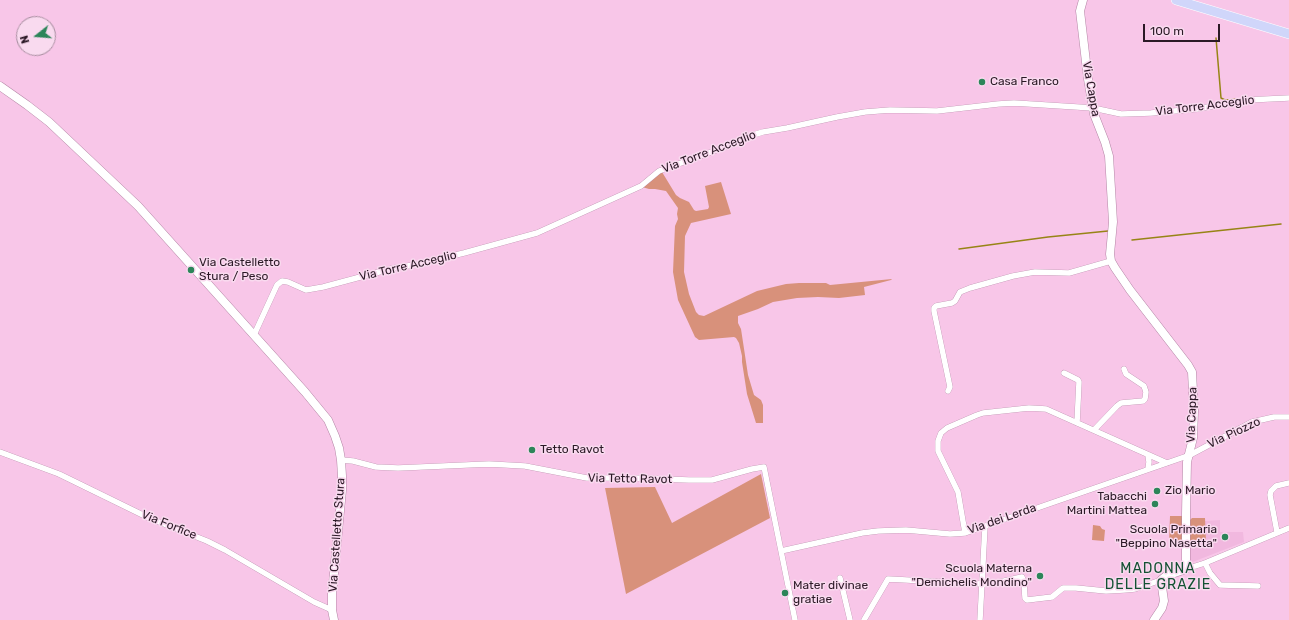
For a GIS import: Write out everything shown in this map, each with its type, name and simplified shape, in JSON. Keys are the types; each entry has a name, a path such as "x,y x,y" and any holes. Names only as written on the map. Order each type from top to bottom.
{"main road":[{"path":"1176,0 1289,34"}],"street":[{"path":"1075,0 1080,11"},
{"path":"1080,11 1083,0"},
{"name":"Via Cappa","path":"1080,11 1093,108 1108,150 1113,222 1110,254 1111,261 1130,290 1192,372 1194,411 1193,438 1190,455 1187,462 1186,569"},
{"name":"Via Castelletto Stura","path":"0,86 40,115 150,218 305,392 328,420 335,436 341,460 342,490 332,594 332,610 334,620"},
{"name":"Via Torre Acceglio","path":"254,335 277,285 282,281 306,290 323,287 530,235 641,186 659,171 763,132 837,116 878,111 937,111 1014,103 1093,108 1121,114 1197,109 1247,100 1289,98"},
{"path":"948,391 950,387 934,311 936,306 952,303 955,301 960,292 970,288 1013,276 1035,272 1070,273 1111,261"},
{"path":"1094,430 1117,406 1121,404 1143,401 1145,399 1146,392 1144,386 1126,374 1124,369"},
{"path":"1064,373 1078,380 1079,382 1077,423"},
{"path":"965,532 958,492 937,447 939,437 944,430 983,413 1029,408 1046,409 1166,463"},
{"name":"Via Piozzo","path":"1166,463 1190,455 1252,422 1274,417 1289,417"},
{"name":"Via Forfice","path":"0,452 59,474 149,518 207,541 314,602 332,610"},
{"path":"1148,455 1148,469"},
{"name":"Via Tetto Ravot","path":"341,460 376,467 398,468 489,464 525,466 587,478 689,480 712,480 762,466 765,469 794,620"},
{"name":"Via dei Lerda","path":"780,551 878,530 906,530 950,534 965,532 1166,463"},
{"path":"1277,532 1270,491 1276,486 1289,483"},
{"path":"980,620 985,526"},
{"path":"864,620 888,578 991,584 1022,577 1024,582 1025,598 1027,600 1052,597 1063,588 1106,591 1135,589 1162,580 1166,576 1205,563 1289,528"},
{"path":"1205,563 1210,573 1220,585 1258,586"},
{"path":"840,578 850,620"},
{"path":"1154,620 1164,602 1162,580"}],"shaded area":[{"path":"662,172 676,195 689,202 696,211 708,209 709,207 705,186 721,182 731,214 691,223 685,236 684,272 689,294 696,312 699,315 704,316 757,291 786,284 826,283 830,285 892,279 864,287 865,295 839,298 797,298 773,302 738,316 748,375 754,395 761,400 763,405 763,423 756,423 747,394 742,356 739,343 736,338 699,340 695,337 678,300 673,272 675,226 678,219 678,208 666,191 642,187"},
{"path":"761,474 770,518 626,594 605,488 655,487 672,523"},
{"path":"1170,516 1183,516 1183,545 1169,545"},
{"path":"1192,518 1205,518 1206,542 1189,543 1187,523"},
{"name":"Scuola Primaria \"Beppino Nasetta\"","path":"1220,520 1220,532 1243,532 1244,542 1190,563 1189,544 1206,542 1205,521"},
{"path":"1093,525 1100,526 1105,530 1104,541 1092,540"}],"waterway":[{"path":"1216,38 1221,98 1225,100 1240,99"},
{"path":"1132,240 1281,224"},
{"path":"959,249 1048,237 1108,231"}],"place":[{"name":"Casa Franco","path":"982,82"},
{"name":"Via Castelletto Stura / Peso","path":"191,270"},
{"name":"Tetto Ravot","path":"532,450"},
{"name":"Zio Mario","path":"1157,491"},
{"name":"Tabacchi Martini Mattea","path":"1155,504"},
{"name":"Scuola Primaria \"Beppino Nasetta\"","path":"1225,537"},
{"name":"Scuola Materna \"Demichelis Mondino\"","path":"1040,576"},
{"name":"Mater divinae gratiae","path":"785,593"}],"district":[{"name":"MADONNA DELLE GRAZIE","path":"1158,578"}]}
